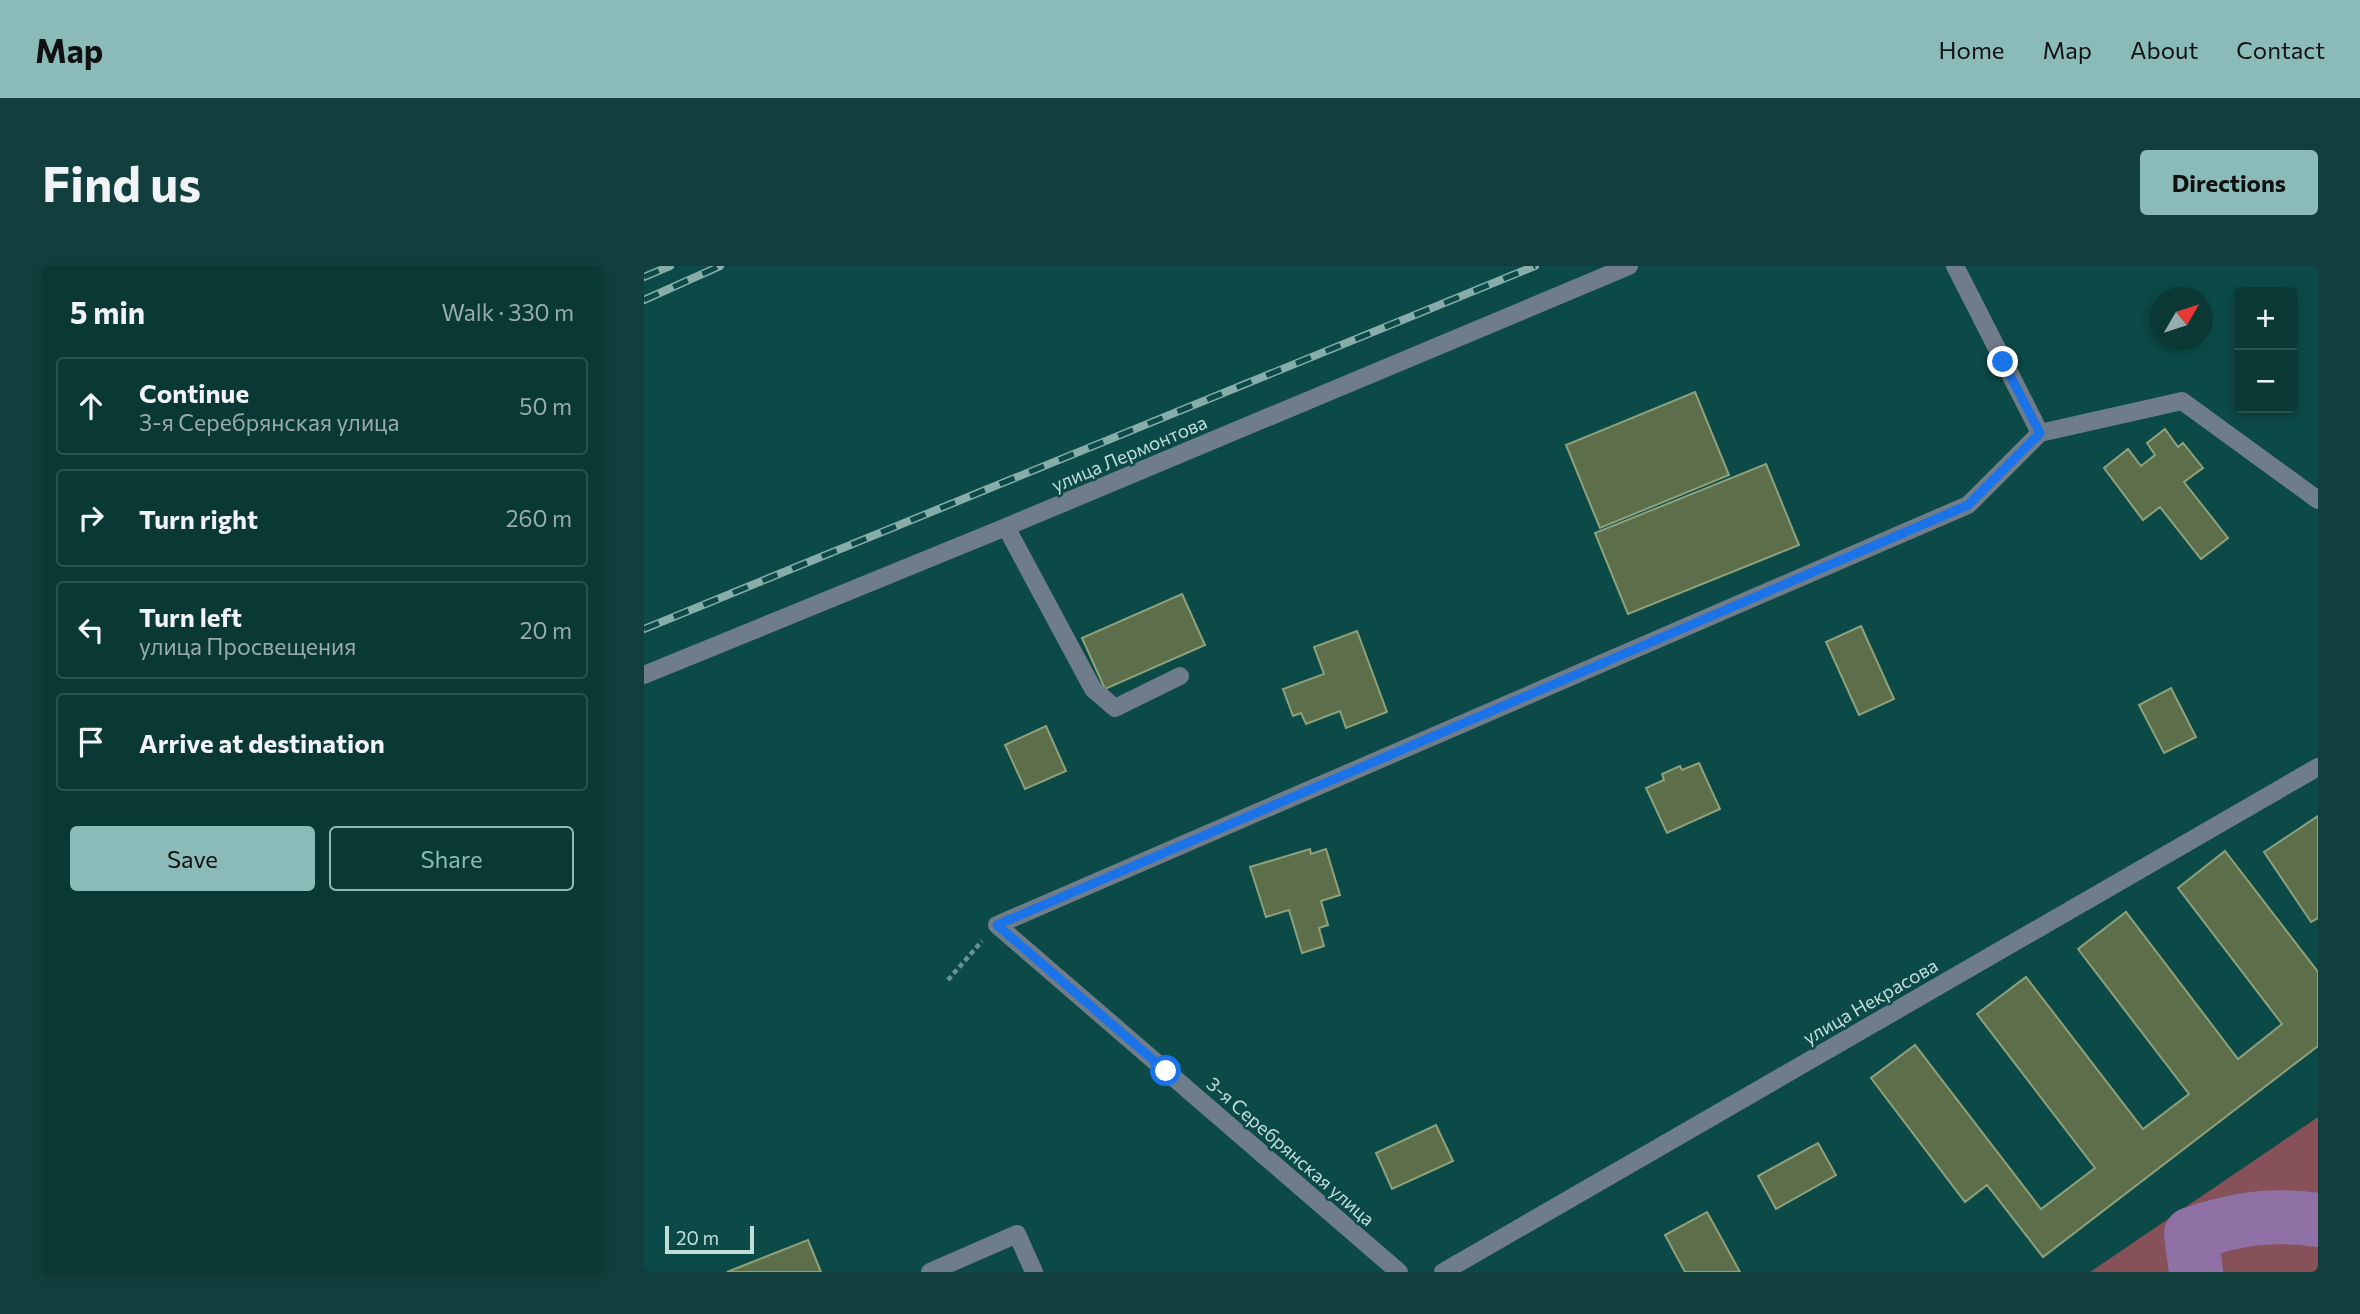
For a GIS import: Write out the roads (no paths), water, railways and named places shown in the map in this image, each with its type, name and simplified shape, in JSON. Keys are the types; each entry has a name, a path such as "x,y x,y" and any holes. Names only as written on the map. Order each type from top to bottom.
{"street":[{"name":"улица Лермонтова","path":"644,675 1006,527 1629,266"},
{"path":"1955,266 2040,433 2182,401 2318,500"},
{"name":"3-я Серебрянская улица","path":"1399,1272 997,925 1968,505 2040,433"},
{"path":"1006,527 1093,690 1115,708 1180,676"},
{"name":"улица Некрасова","path":"1443,1272 2318,767"},
{"path":"930,1272 1017,1234 1034,1272"}],"waterway":[{"path":"2196,1272 2191,1234 2223,1224 2269,1217 2318,1220"}],"railway":[{"path":"644,277 670,266"},
{"path":"644,300 720,266"},
{"path":"644,629 1535,266"}]}
